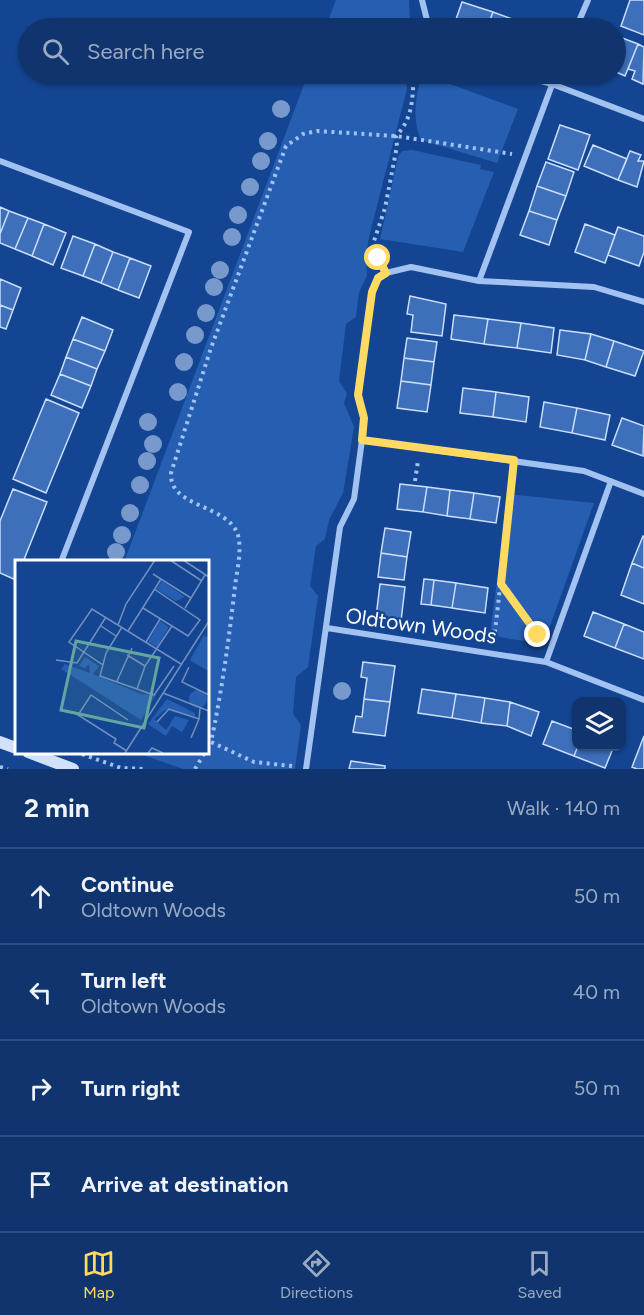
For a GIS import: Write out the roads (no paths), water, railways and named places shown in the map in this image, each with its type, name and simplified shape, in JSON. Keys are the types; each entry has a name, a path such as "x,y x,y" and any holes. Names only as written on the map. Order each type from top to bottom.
{"street":[{"path":"422,0 426,18"},
{"path":"580,18 588,0"},
{"path":"644,119 552,84 479,281 594,287 644,302"},
{"path":"0,160 189,232 62,560"},
{"name":"Oldtown Woods","path":"306,768 340,527 354,499 364,418 358,395 370,303 378,278 386,273 411,267 479,281"},
{"path":"362,440 584,471 644,494"},
{"path":"546,662 611,481"},
{"name":"Oldtown Woods","path":"327,628 546,662 644,700"},
{"path":"0,742 15,748"},
{"path":"31,754 73,769"}]}
